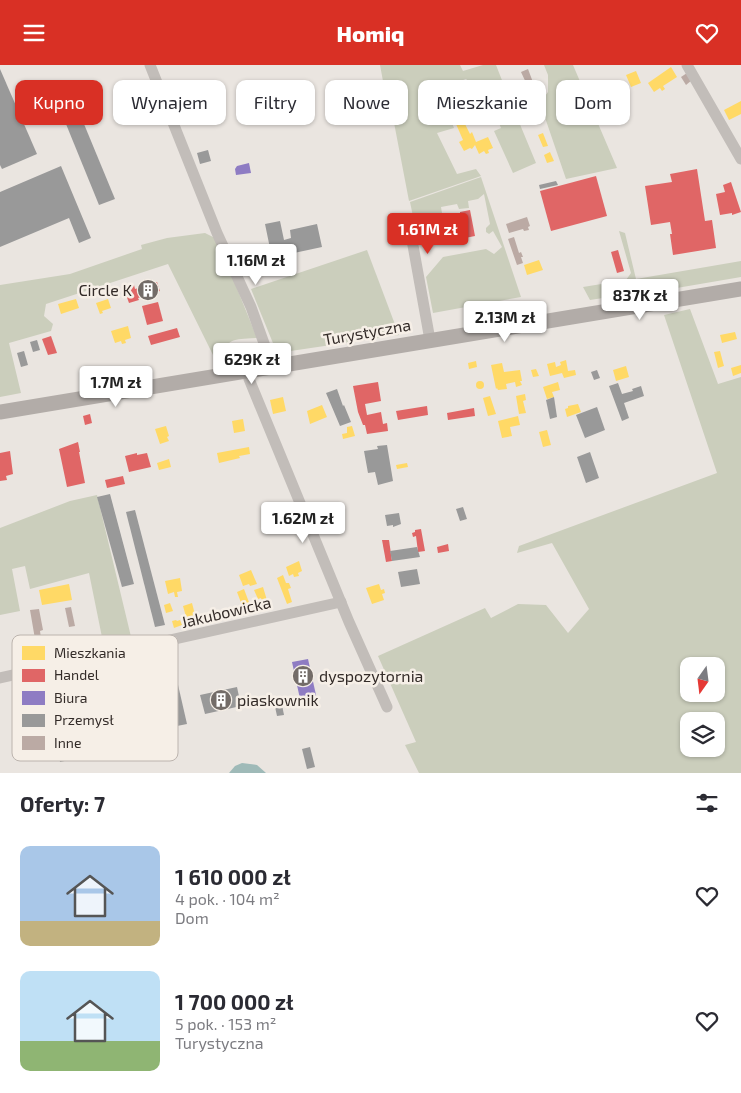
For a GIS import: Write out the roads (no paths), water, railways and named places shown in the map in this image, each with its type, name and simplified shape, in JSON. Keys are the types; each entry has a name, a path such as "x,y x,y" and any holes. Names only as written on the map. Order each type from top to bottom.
{"main road":[{"name":"Turystyczna","path":"0,412 741,289"}],"street":[{"path":"150,65 217,233 224,243 251,307 271,366"},
{"path":"686,65 741,159"},
{"path":"412,240 430,340"},
{"path":"247,371 387,707"},
{"name":"Jakubowicka","path":"178,639 342,602"}],"water":[{"path":"242,763 257,765 266,773 229,773 235,766"}],"place":[{"name":"Circle K","path":"148,290"},
{"name":"dyspozytornia","path":"303,676"},
{"name":"piaskownik","path":"221,700"}]}
